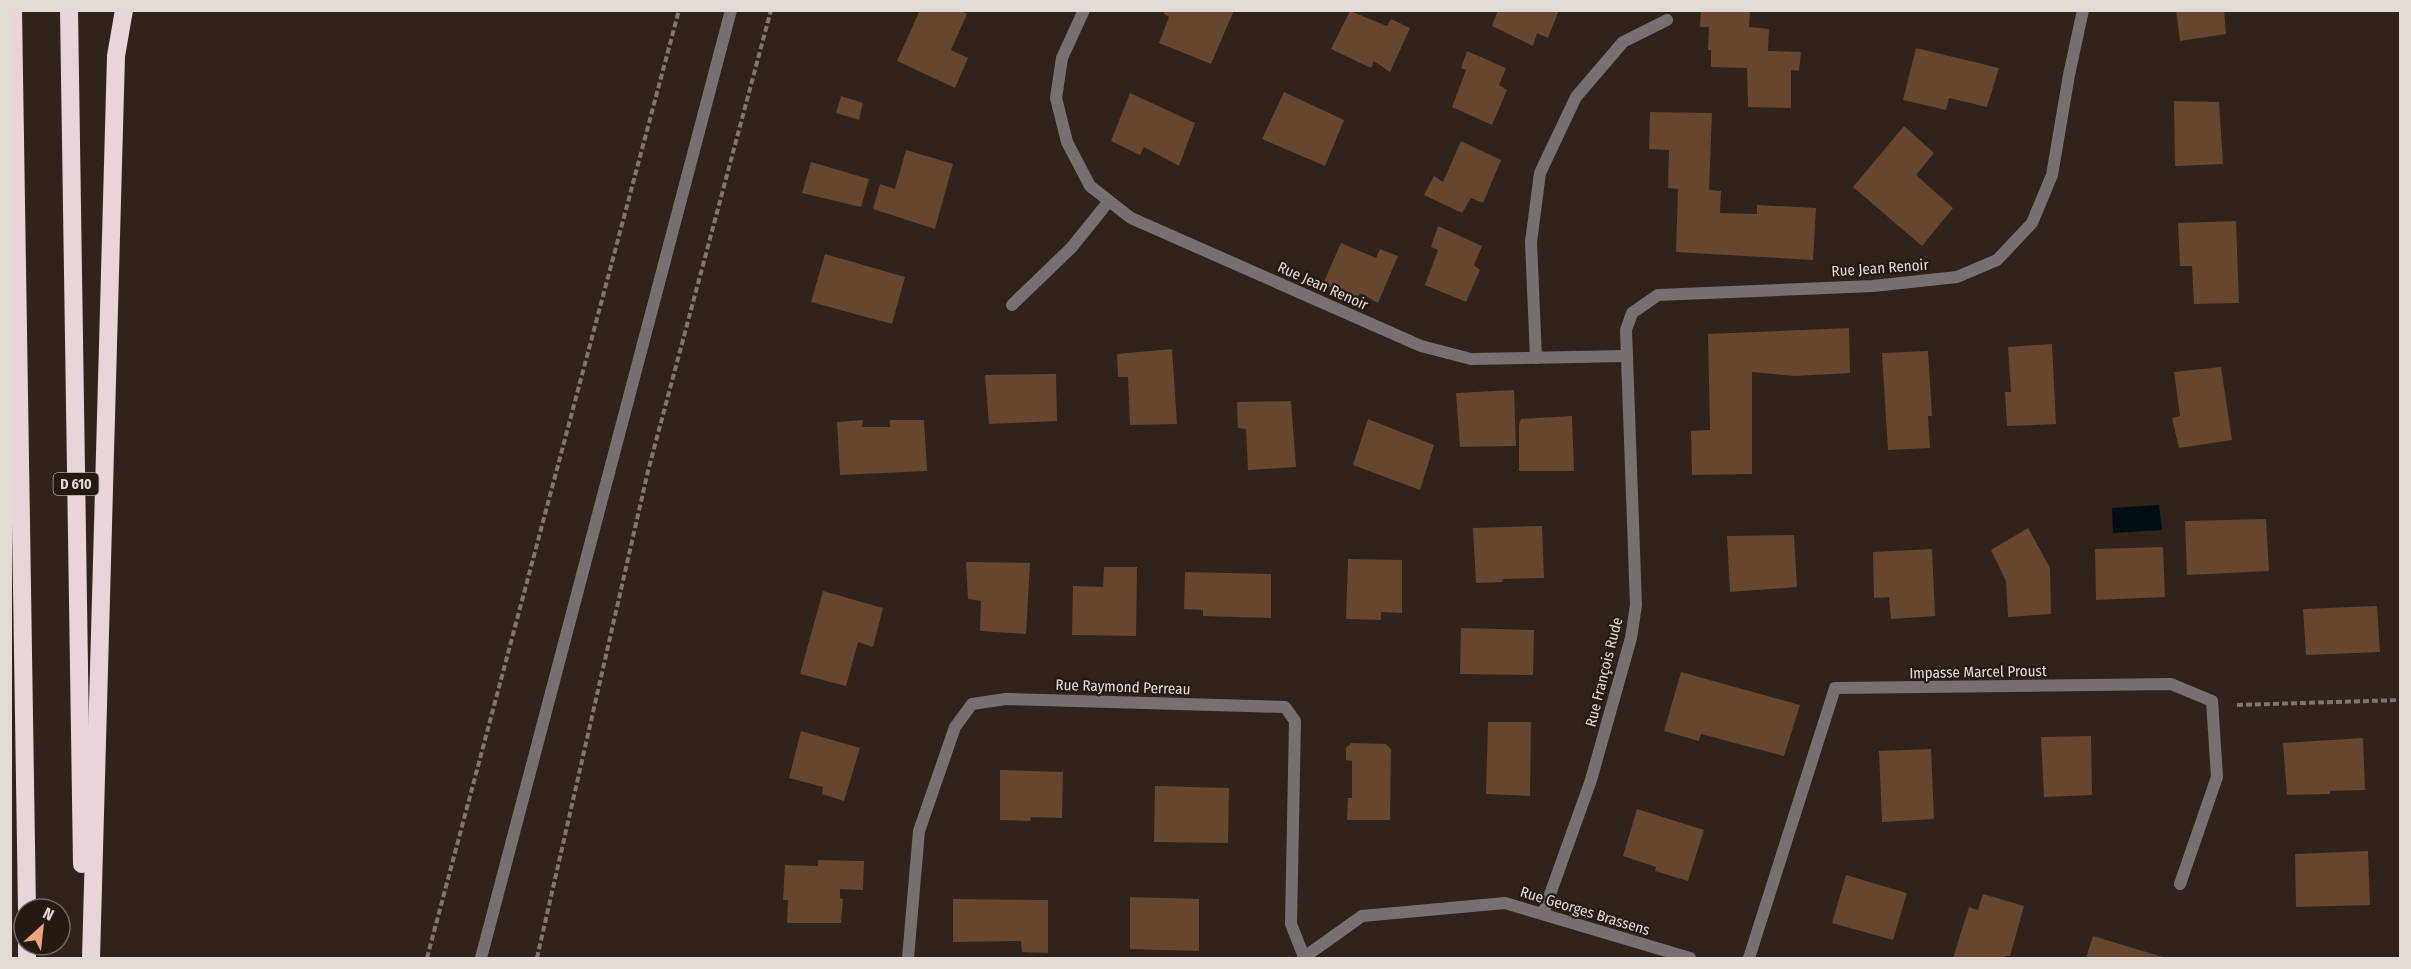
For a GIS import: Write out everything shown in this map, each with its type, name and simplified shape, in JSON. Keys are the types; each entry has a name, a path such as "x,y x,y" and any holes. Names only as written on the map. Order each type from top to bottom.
{"highway":[{"path":"13,10 27,897"},
{"name":"D 610","path":"69,10 84,958"},
{"path":"91,958 116,56 124,10"},
{"path":"10,404 20,463"}],"street":[{"path":"481,958 731,10"},
{"name":"Rue Jean Renoir","path":"1084,10 1062,58 1056,98 1067,142 1090,186 1131,218 1420,346 1471,359 1627,356 1626,330 1632,313 1658,295 1873,285 1958,277 1997,260 2031,222 2052,175 2083,10"},
{"path":"1536,358 1530,242 1540,173 1576,97 1623,42 1667,20"},
{"path":"1012,305 1072,247 1109,201"},
{"name":"Rue François Rude","path":"1543,914 1591,780 1631,638 1636,605 1627,356"},
{"name":"Impasse Marcel Proust","path":"1749,958 1835,688 2171,684 2212,701"},
{"name":"Rue Raymond Perreau","path":"908,958 919,831 955,727 972,704 1006,699 1285,707 1295,721 1291,924 1303,958"},
{"path":"2180,884 2217,777 2212,701"},
{"name":"Rue Georges Brassens","path":"1303,958 1362,916 1505,903 1690,958"}],"path":[{"path":"427,958 679,10"},
{"path":"537,958 648,471 771,10"},
{"path":"2212,701 2238,705 2400,700"}],"shaded area":[{"path":"2159,505 2162,530 2113,533 2112,508"}],"building":[{"path":"920,10 959,10 967,14 951,50 968,58 955,88 897,61"},
{"path":"1165,10 1234,10 1211,64 1159,43 1169,17 1164,14"},
{"path":"1498,10 1559,10 1548,38 1537,33 1533,46 1492,26"},
{"path":"1701,10 1750,10 1749,27 1769,29 1768,51 1801,52 1799,71 1791,70 1791,108 1748,107 1747,68 1711,67 1711,50 1708,50 1709,27 1700,27"},
{"path":"2176,10 2224,10 2226,34 2180,41"},
{"path":"1350,11 1387,26 1391,19 1410,28 1390,72 1374,61 1371,68 1331,49"},
{"path":"1916,48 1999,68 1987,107 1949,98 1946,110 1903,100"},
{"path":"1467,51 1506,68 1499,85 1507,90 1492,125 1452,107 1466,70 1461,68"},
{"path":"1284,92 1344,120 1325,166 1262,139"},
{"path":"1130,93 1195,123 1179,166 1144,147 1140,155 1111,141"},
{"path":"841,96 863,103 859,120 836,113"},
{"path":"2174,101 2219,102 2223,164 2175,166"},
{"path":"1650,112 1712,113 1709,190 1721,191 1720,213 1757,214 1757,205 1816,208 1813,260 1676,252 1678,189 1668,188 1669,150 1649,149"},
{"path":"1904,126 1934,153 1916,175 1953,208 1922,246 1853,187"},
{"path":"1461,141 1501,160 1483,203 1471,198 1462,213 1424,195 1434,176 1443,182"},
{"path":"906,150 953,164 935,229 873,209 880,184 895,189"},
{"path":"811,162 869,179 861,207 802,193"},
{"path":"2236,221 2239,303 2194,304 2192,266 2180,266 2178,223"},
{"path":"1438,226 1482,246 1474,265 1480,270 1466,302 1425,285 1438,250 1431,247"},
{"path":"1341,243 1376,258 1380,249 1398,256 1378,303 1360,293 1357,299 1323,284"},
{"path":"825,254 905,277 892,324 811,302"},
{"path":"1849,328 1850,373 1795,376 1752,372 1752,474 1692,475 1691,431 1710,430 1708,334"},
{"path":"2052,344 2056,424 2007,426 2005,392 2011,392 2008,347"},
{"path":"1172,349 1177,424 1130,425 1128,377 1118,377 1117,354"},
{"path":"1928,351 1932,416 1928,416 1930,448 1888,450 1882,353"},
{"path":"2221,367 2232,440 2179,448 2172,418 2180,416 2174,372"},
{"path":"1056,374 1057,421 989,424 985,375"},
{"path":"1514,390 1516,446 1460,447 1456,393"},
{"path":"1291,401 1296,467 1248,470 1246,429 1238,428 1237,402"},
{"path":"1572,416 1574,471 1519,471 1521,419"},
{"path":"1368,419 1434,445 1420,490 1353,465"},
{"path":"863,420 862,427 890,427 890,420 924,420 927,471 840,475 837,422"},
{"path":"2266,519 2269,571 2187,575 2185,521"},
{"path":"1542,526 1544,578 1503,579 1502,582 1476,583 1473,528"},
{"path":"2028,528 2050,568 2051,614 2008,617 2006,581 1991,550"},
{"path":"1794,535 1797,587 1730,592 1727,536"},
{"path":"2163,547 2165,597 2096,600 2095,549"},
{"path":"1932,549 1935,616 1891,619 1889,597 1874,598 1873,552"},
{"path":"1348,559 1402,560 1402,613 1381,612 1381,620 1346,619"},
{"path":"966,562 1030,563 1026,634 980,631 981,601 968,599"},
{"path":"1104,567 1137,567 1136,636 1072,635 1073,586 1103,587"},
{"path":"1185,572 1271,574 1271,618 1203,616 1203,610 1184,609"},
{"path":"823,591 883,608 873,647 858,642 846,686 800,674"},
{"path":"2377,606 2380,652 2306,655 2303,609"},
{"path":"1461,628 1534,630 1533,675 1460,674"},
{"path":"1681,672 1800,705 1784,756 1701,734 1699,741 1664,731"},
{"path":"1488,722 1531,722 1530,796 1486,794"},
{"path":"801,731 860,748 844,801 822,794 823,787 789,778"},
{"path":"2091,736 2092,795 2044,797 2041,737"},
{"path":"2363,738 2365,790 2287,795 2283,743"},
{"path":"1351,743 1386,744 1391,749 1390,820 1347,820 1348,798 1352,798 1352,761 1346,760 1346,748"},
{"path":"1931,749 1934,819 1882,822 1879,751"},
{"path":"1000,770 1063,772 1062,818 1031,817 1030,821 1000,820"},
{"path":"1155,786 1229,788 1228,843 1154,842"},
{"path":"1637,809 1704,830 1688,881 1655,871 1656,867 1623,856"},
{"path":"2368,851 2370,905 2296,907 2295,854"},
{"path":"818,860 864,861 863,890 840,889 840,898 843,899 841,923 787,923 788,900 783,900 785,865 818,866"},
{"path":"1846,875 1907,893 1893,940 1832,923"},
{"path":"1983,894 2024,906 2010,956 1953,958 1969,907 1978,910"},
{"path":"1130,897 1199,899 1199,951 1130,949"},
{"path":"953,899 1048,900 1048,953 1022,952 1021,941 953,942"},
{"path":"2093,936 2166,958 2086,958"}]}
